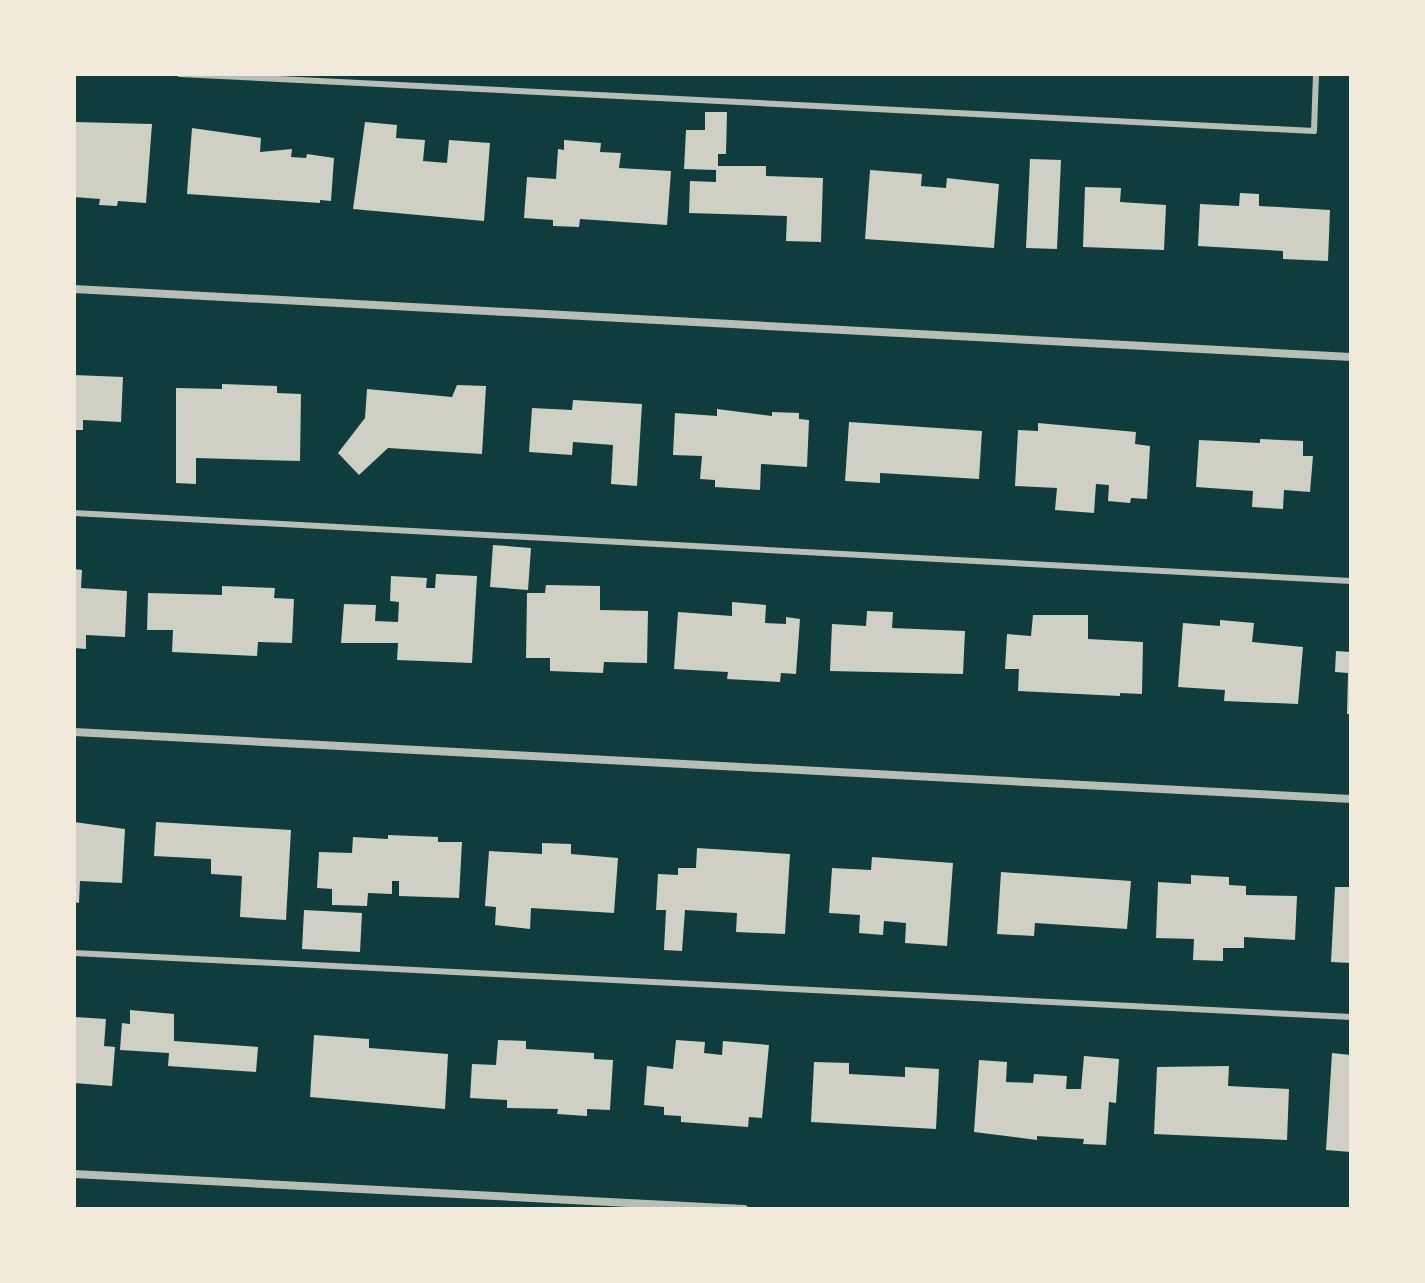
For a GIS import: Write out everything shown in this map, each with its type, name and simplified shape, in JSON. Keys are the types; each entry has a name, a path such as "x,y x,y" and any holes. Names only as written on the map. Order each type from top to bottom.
{"street":[{"path":"74,289 1351,357"},
{"path":"74,732 1351,799"},
{"path":"74,1174 744,1209"}],"lane":[{"path":"180,74 1314,131 1316,74"},
{"path":"74,513 1351,581"},
{"path":"74,953 1351,1017"}],"building":[{"path":"705,112 727,112 726,154 718,154 718,166 766,166 766,176 823,178 821,242 786,241 787,216 689,213 690,181 716,182 716,170 684,169 686,130 705,130"},
{"path":"74,122 152,124 146,203 118,201 117,206 99,205 100,199 74,197"},
{"path":"365,122 397,125 396,138 425,140 423,161 447,163 449,140 490,143 484,221 353,209"},
{"path":"192,128 261,138 260,152 292,149 291,157 306,158 307,154 334,158 331,201 320,200 320,203 187,194"},
{"path":"564,140 601,143 600,152 621,153 619,168 671,171 667,225 580,219 579,227 553,226 553,220 524,218 527,177 556,179 558,149 564,150"},
{"path":"1030,159 1061,160 1057,249 1026,248"},
{"path":"870,170 922,174 921,186 946,188 947,178 999,184 994,248 865,239"},
{"path":"1085,187 1121,188 1120,202 1166,205 1164,250 1083,247"},
{"path":"1240,193 1259,194 1259,206 1330,210 1328,261 1283,259 1283,251 1198,246 1200,204 1239,206"},
{"path":"74,375 123,377 121,422 83,420 83,430 74,430"},
{"path":"222,384 277,386 277,393 301,394 300,461 196,458 196,484 176,483 176,388 222,389"},
{"path":"457,385 486,386 482,454 388,448 359,475 338,453 365,418 367,389 452,397"},
{"path":"573,400 642,404 637,486 611,484 613,445 573,442 572,455 529,452 532,408 572,410"},
{"path":"717,409 772,416 772,412 799,413 799,419 809,420 807,467 761,464 760,490 715,487 715,480 700,479 702,456 673,455 675,413 717,416"},
{"path":"849,422 982,431 979,479 880,473 880,483 845,481"},
{"path":"1038,423 1136,432 1135,444 1150,446 1147,499 1131,498 1130,503 1108,501 1109,485 1096,484 1094,513 1055,510 1057,488 1015,486 1018,430 1038,431"},
{"path":"1260,439 1303,441 1303,456 1313,456 1310,492 1284,490 1283,509 1252,507 1253,491 1196,487 1199,440 1260,443"},
{"path":"493,545 531,548 528,590 490,587"},
{"path":"74,569 82,570 81,588 127,591 125,637 86,635 86,649 74,648"},
{"path":"436,574 477,576 472,663 397,660 398,643 341,643 344,604 376,605 375,621 398,622 399,602 390,601 391,576 427,578 426,588 435,588"},
{"path":"546,585 600,586 600,610 648,611 647,663 604,662 603,673 550,671 550,658 526,658 527,593 545,593"},
{"path":"222,586 275,588 274,598 294,599 292,643 258,642 257,656 172,652 173,630 147,630 148,593 222,595"},
{"path":"732,602 766,605 765,623 786,624 786,617 800,619 796,674 781,673 780,682 727,679 728,672 674,669 678,612 732,616"},
{"path":"867,611 893,612 892,628 965,631 963,674 830,671 832,624 866,626"},
{"path":"1033,615 1088,615 1088,639 1143,642 1142,694 1120,693 1120,696 1018,691 1019,669 1005,669 1007,634 1031,636"},
{"path":"1220,620 1254,623 1252,642 1303,647 1298,704 1224,701 1225,690 1178,687 1183,623 1220,626"},
{"path":"1336,651 1351,652 1351,714 1347,714 1348,673 1335,672"},
{"path":"74,822 125,829 122,883 80,881 79,903 74,902"},
{"path":"156,822 291,830 286,920 240,917 242,876 211,874 211,859 154,856"},
{"path":"388,835 438,837 438,842 462,842 459,898 399,896 399,881 392,881 392,894 368,893 367,906 332,905 332,889 317,888 319,852 352,853 353,837 388,839"},
{"path":"542,843 571,844 571,854 618,858 614,913 531,908 530,929 495,925 496,907 485,906 489,851 542,854"},
{"path":"697,848 790,854 785,934 736,932 737,913 685,910 682,951 664,950 666,910 656,910 658,874 678,875 678,868 696,868"},
{"path":"872,857 953,863 947,946 905,943 906,923 884,921 883,935 859,933 860,915 829,913 832,868 871,870"},
{"path":"1001,872 1131,881 1127,929 1035,923 1034,936 997,934"},
{"path":"1191,875 1229,877 1229,885 1246,886 1246,895 1297,896 1295,940 1244,937 1244,948 1223,948 1223,961 1193,960 1194,939 1156,938 1158,882 1191,884"},
{"path":"1335,887 1351,887 1351,963 1331,962"},
{"path":"304,910 362,913 360,952 302,949"},
{"path":"130,1010 174,1014 174,1041 258,1047 256,1072 168,1066 169,1053 120,1050 122,1023 130,1024"},
{"path":"75,1017 106,1019 104,1046 115,1047 112,1086 74,1083"},
{"path":"314,1035 369,1039 369,1048 448,1054 445,1109 310,1097"},
{"path":"498,1040 526,1041 526,1049 594,1053 594,1059 613,1060 610,1110 587,1109 587,1116 557,1114 558,1109 507,1108 507,1100 470,1098 472,1064 496,1065"},
{"path":"676,1040 705,1042 704,1053 722,1055 723,1041 769,1045 762,1118 749,1117 748,1127 681,1122 681,1116 664,1115 664,1107 644,1105 647,1066 673,1069"},
{"path":"1332,1053 1351,1055 1351,1152 1326,1150"},
{"path":"1084,1056 1119,1059 1116,1103 1109,1102 1106,1145 1083,1144 1084,1139 1037,1136 1037,1140 974,1132 979,1060 1007,1062 1006,1082 1033,1083 1034,1074 1067,1076 1066,1089 1081,1089"},
{"path":"814,1062 849,1063 849,1074 905,1077 905,1067 939,1069 936,1129 811,1122"},
{"path":"1229,1066 1228,1086 1289,1089 1287,1140 1154,1134 1157,1067"}]}
